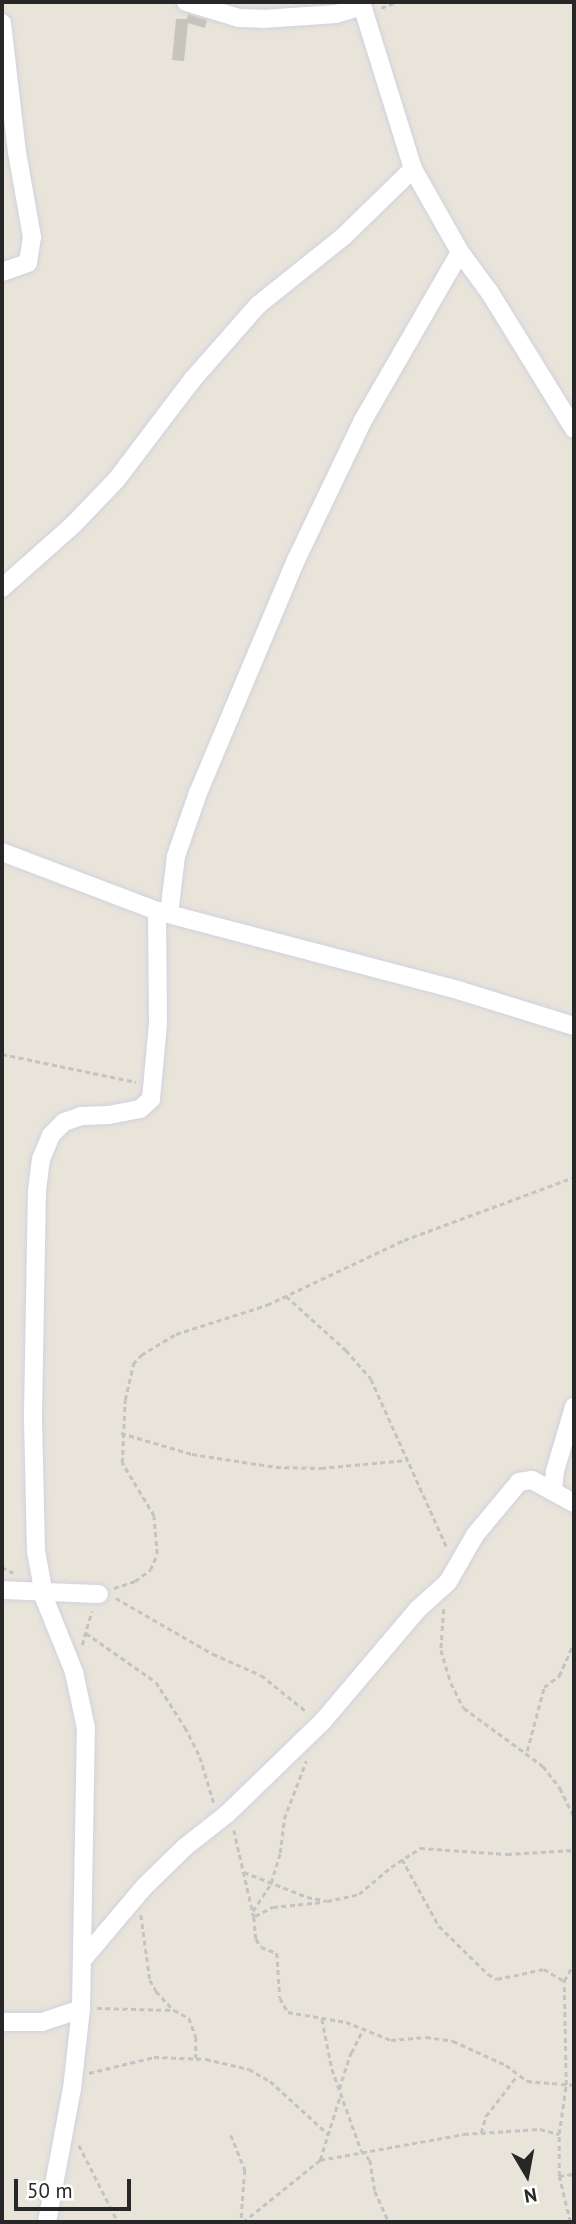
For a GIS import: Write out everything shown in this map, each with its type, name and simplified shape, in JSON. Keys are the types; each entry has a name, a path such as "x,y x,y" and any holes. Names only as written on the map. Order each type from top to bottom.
{"street":[{"path":"186,2 239,18 263,19 336,14 362,4 413,169 460,252 490,293 574,429"},
{"path":"2,23 17,152 32,237 28,263 2,272"},
{"path":"2,588 74,524 117,479 193,379 258,305 344,236 413,169"},
{"path":"47,2222 82,2009 86,1728 74,1672 44,1594 36,1551 33,1416 37,1191 41,1159 51,1135 64,1122 81,1116 109,1115 140,1109 151,1099 158,1024 163,913 176,856 198,793 296,560 362,422 460,252"},
{"path":"2,852 163,913 461,991 574,1026"},
{"path":"553,1490 555,1471 574,1407"},
{"path":"84,1958 137,1895 185,1847 227,1814 318,1726 418,1609 451,1576 475,1535 519,1482 527,1478 574,1503"},
{"path":"2,1590 44,1594 102,1593"},
{"path":"2,2022 42,2022 82,2009"}],"path":[{"path":"2,1054 153,1085"},
{"path":"82,1646 102,1593 135,1581 150,1570 157,1554 154,1517 122,1463 121,1433 129,1380 133,1364 141,1354 176,1334 244,1314 286,1296 404,1240 574,1177"},
{"path":"286,1296 366,1370 407,1460 451,1576 440,1641 451,1684 464,1708 527,1751 559,1788 574,1817"},
{"path":"121,1433 192,1454 276,1467 321,1468 407,1460"},
{"path":"102,1593 213,1654 261,1675 298,1703 318,1726"},
{"path":"86,1633 156,1682 185,1727 200,1757 214,1803 227,1814 236,1835 253,1911 257,1943 277,1953 278,1985 283,2007 288,2012 364,2028 391,2040 426,2037 453,2040 506,2065 517,2076 550,2085 574,2085"},
{"path":"527,1751 544,1687 559,1676 574,1642"},
{"path":"253,1911 271,1883 280,1853 284,1819 307,1760"},
{"path":"254,1917 273,1908 359,1894 420,1848 507,1854 574,1850"},
{"path":"402,1859 439,1926 488,1974 497,1979 544,1969 564,1981"},
{"path":"244,1872 307,1897 327,1901"},
{"path":"137,1895 150,1980 174,2010 189,2018 192,2023 196,2058"},
{"path":"570,2222 559,2176 559,2134 565,2085 564,1981 574,1962"},
{"path":"82,2009 114,2006 174,2010"},
{"path":"323,2019 328,2054 340,2092 364,2153 370,2160 376,2190 389,2222"},
{"path":"320,2160 351,2053 364,2028"},
{"path":"73,2075 154,2057 196,2058 249,2069 270,2081 328,2134"},
{"path":"481,2133 486,2116 517,2076"},
{"path":"242,2222 320,2160 481,2133 540,2129 559,2134"},
{"path":"231,2135 245,2170 242,2222"},
{"path":"79,2145 118,2222"},
{"path":"559,2176 574,2174"}],"building":[{"path":"188,14 207,20 205,28 188,23 184,61 172,60 176,19 187,19"}]}
